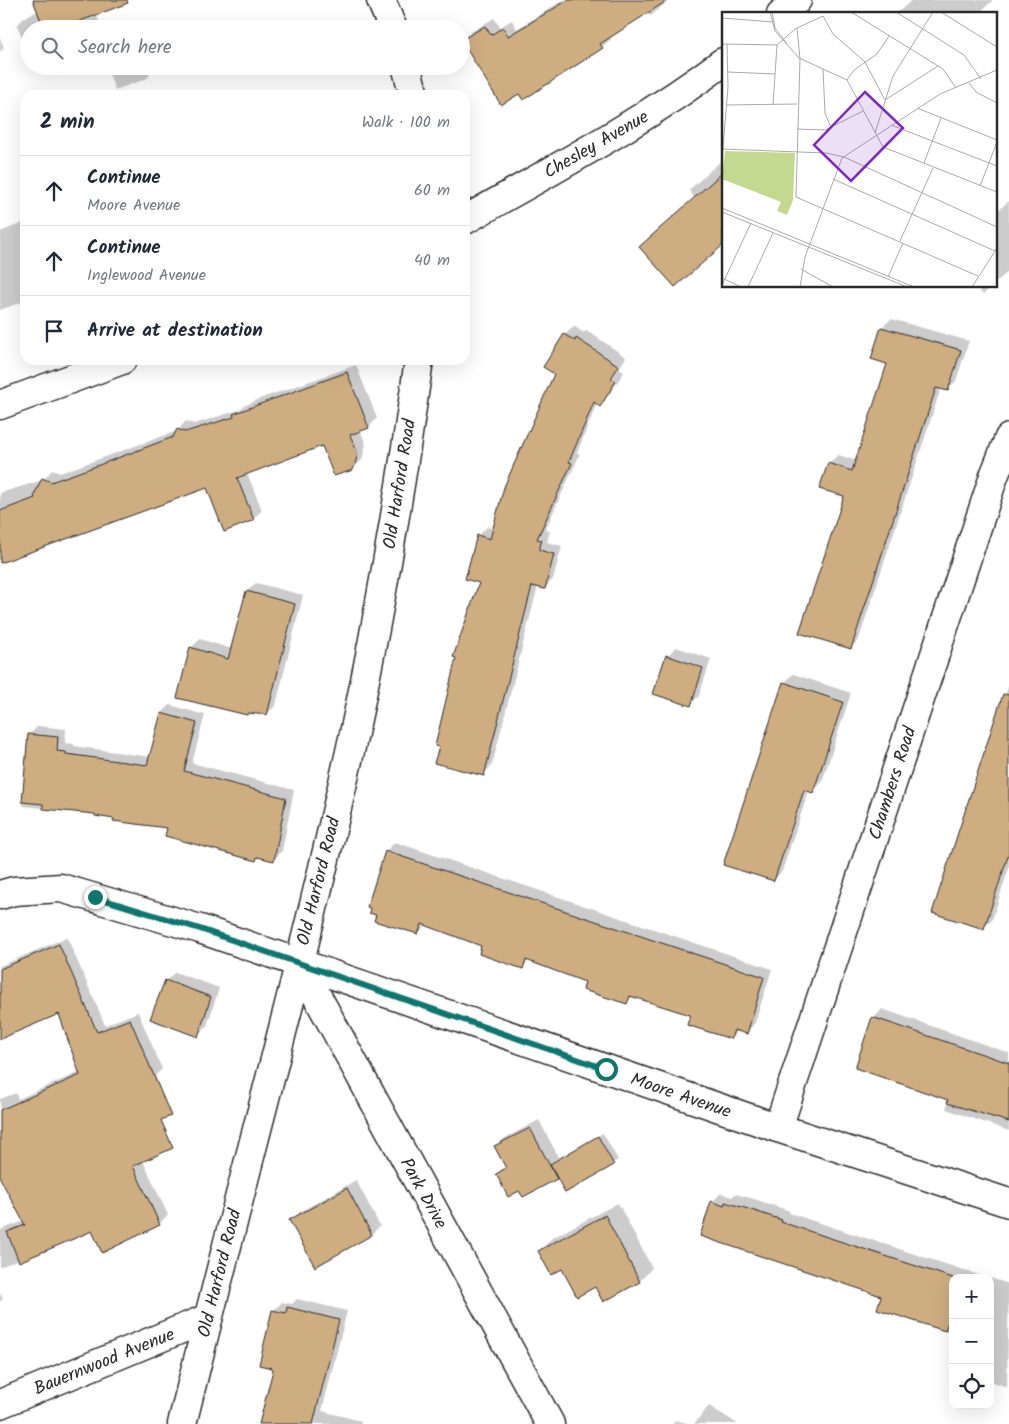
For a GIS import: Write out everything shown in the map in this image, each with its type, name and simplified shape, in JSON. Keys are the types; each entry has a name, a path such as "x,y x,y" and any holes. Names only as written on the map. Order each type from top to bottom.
{"street":[{"path":"381,0 389,20"},
{"path":"783,12 797,0"},
{"name":"Chesley Avenue","path":"470,217 622,130 687,89 722,63"},
{"path":"408,75 413,90"},
{"path":"0,405 108,365"},
{"name":"Old Harford Road","path":"182,1424 299,963 353,738 370,651 418,365"},
{"name":"Chambers Road","path":"778,1128 1001,478 1009,438"},
{"name":"Moore Avenue","path":"0,895 14,891 60,888 200,929 778,1128 1009,1203"},
{"name":"Park Drive","path":"299,963 550,1424"},
{"name":"Bauernwood Avenue","path":"0,1404 208,1318"}],"building":[{"path":"33,0 127,0 128,3 83,20 41,20"},
{"path":"568,0 668,0 600,44 603,48 523,100 519,94 501,105 470,55 470,35 485,26 491,35 503,27 508,36"},
{"path":"722,173 722,246 675,287 639,247"},
{"path":"881,327 961,350 948,391 936,388 851,649 799,633 844,496 819,489 828,463 852,471 887,364 871,359"},
{"path":"564,334 575,341 576,338 619,366 611,378 616,381 600,407 594,402 569,462 572,463 537,539 542,540 539,550 554,554 545,589 532,586 484,776 434,763 439,747 435,746 456,658 453,657 479,583 465,579 477,535 490,539 504,487 554,374 543,367"},
{"path":"347,372 369,428 350,435 358,454 353,470 334,476 322,446 237,478 254,520 224,532 207,488 0,563 0,511 35,498 34,495 42,478 51,482 173,437 177,429 185,432 234,417 233,414"},
{"path":"246,591 295,604 267,715 248,713 247,715 177,698 190,647 228,659"},
{"path":"666,655 703,668 691,706 653,694"},
{"path":"783,682 843,702 813,793 804,790 774,881 723,865"},
{"path":"1003,694 1009,695 1009,853 984,929 932,913"},
{"path":"161,713 197,723 184,771 286,798 274,861 257,857 256,861 165,836 167,828 113,821 114,819 95,816 95,814 43,809 43,804 22,802 28,734 58,737 57,751 66,752 66,754 147,765"},
{"path":"385,851 764,977 747,1034 734,1030 731,1039 687,1025 690,1015 630,996 627,1004 583,990 585,982 526,960 523,969 479,954 481,946 422,924 418,934 374,921 376,915 369,913 370,908 367,907"},
{"path":"59,944 97,1032 130,1019 171,1116 161,1120 173,1148 133,1166 160,1225 102,1253 92,1231 19,1262 7,1232 25,1225 0,1178 0,1110 80,1075 59,1014 0,1039 0,969"},
{"path":"165,980 211,997 198,1037 150,1019"},
{"path":"872,1017 1009,1063 1009,1122 947,1103 948,1100 855,1068"},
{"path":"530,1128 557,1179 523,1197 519,1191 508,1197 496,1174 506,1168 494,1146"},
{"path":"598,1136 614,1165 565,1193 550,1164"},
{"path":"347,1188 372,1235 315,1267 289,1220"},
{"path":"711,1201 724,1206 725,1202 949,1277 949,1319 945,1331 877,1309 881,1296 700,1236"},
{"path":"605,1215 640,1282 603,1302 595,1287 577,1297 562,1269 551,1275 538,1251"},
{"path":"287,1307 339,1320 313,1424 259,1424 273,1370 272,1368 259,1365 272,1310 286,1313"}],"route":[{"path":"95,897 200,929 606,1069"}]}
